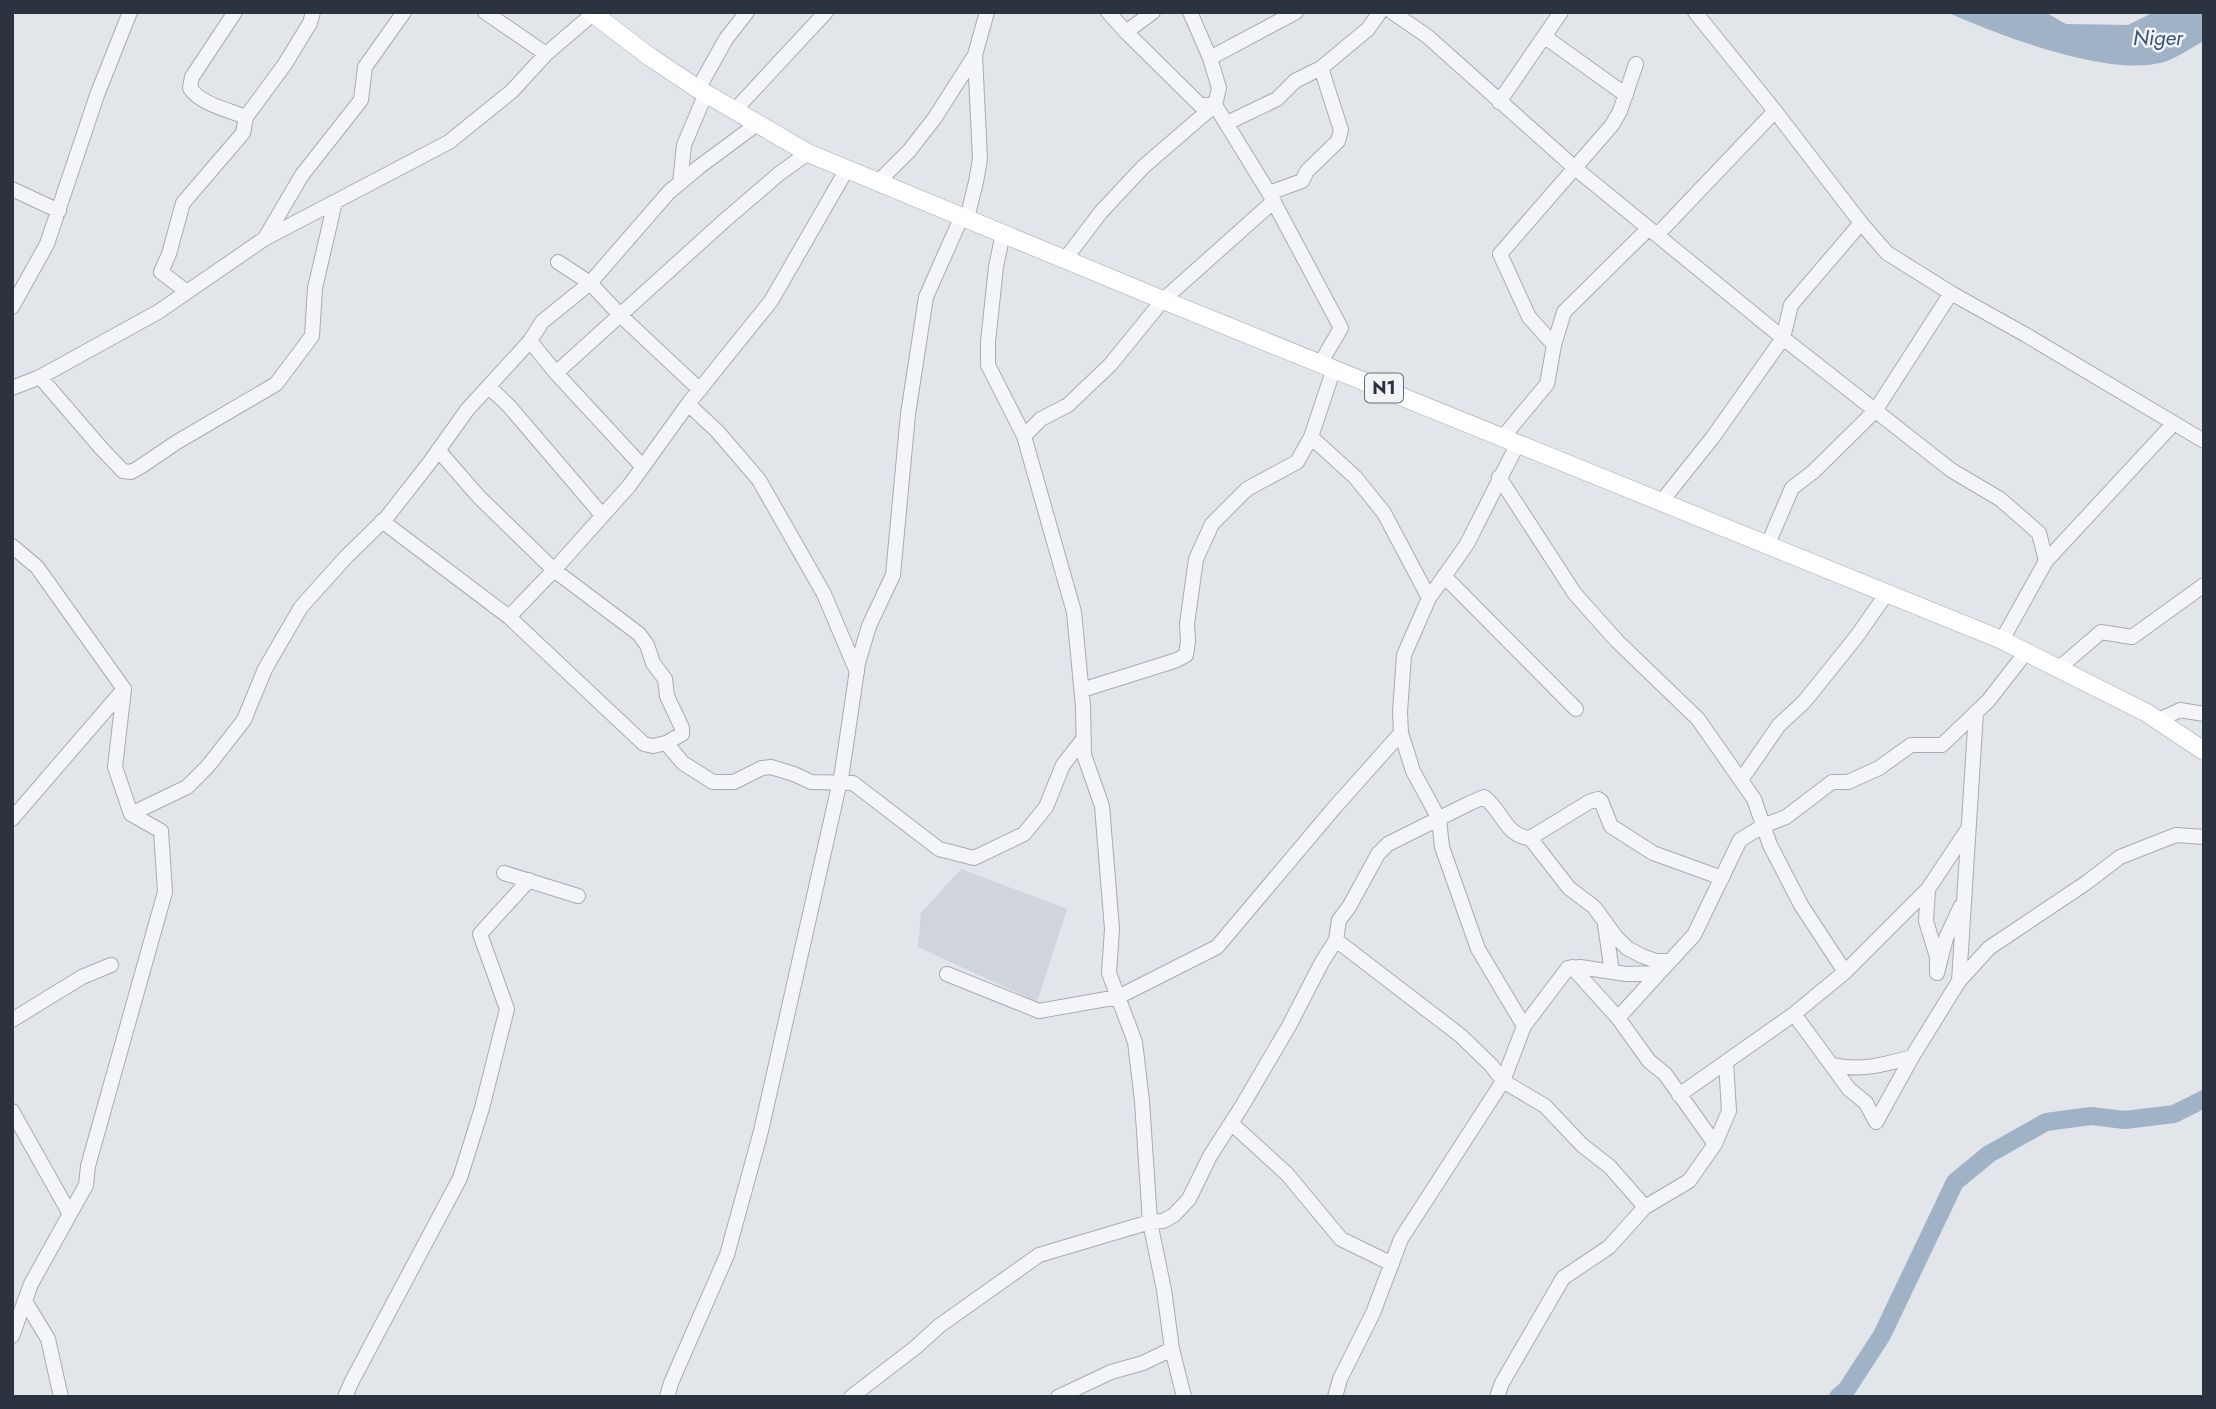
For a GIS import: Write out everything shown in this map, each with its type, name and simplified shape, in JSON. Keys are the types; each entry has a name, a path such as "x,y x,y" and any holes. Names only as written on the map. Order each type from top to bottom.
{"main road":[{"name":"N1","path":"593,13 650,57 702,91 808,153 2002,640 2159,720 2204,751"}],"street":[{"path":"12,307 47,244 97,95 130,12"},
{"path":"235,12 192,77 190,88 207,102 246,117"},
{"path":"187,292 161,272 169,254 183,203 243,133 246,117 285,64 310,23 313,12"},
{"path":"264,239 302,174 361,100 365,67 404,12"},
{"path":"485,12 546,54"},
{"path":"680,183 684,145 702,91 726,39 747,12"},
{"path":"734,111 826,12"},
{"path":"879,181 909,151 934,119 975,55 987,12"},
{"path":"1108,12 1200,105 1215,105"},
{"path":"1126,32 1153,12"},
{"path":"1066,258 1101,212 1143,167 1215,105 1219,88 1210,58 1190,12"},
{"path":"1210,58 1296,12"},
{"path":"1227,123 1277,99 1295,81 1321,68 1368,29 1380,12"},
{"path":"1392,12 1427,36 1575,168 1783,338 1951,470 2000,499 2039,533 2046,561"},
{"path":"1499,102 1561,12"},
{"path":"1695,12 1887,253 2204,440"},
{"path":"12,388 40,377 158,312 264,239 449,142 512,91 546,54 593,13"},
{"path":"1545,37 1626,95"},
{"path":"667,1397 730,1242 761,1131 840,782 857,672 869,626 893,575 908,414 926,297 965,217 980,159 975,55"},
{"path":"1555,345 1530,317 1500,254 1612,125 1620,111 1636,64"},
{"path":"1024,436 1041,419 1068,405 1110,365 1163,300 1271,197 1303,181 1307,171 1339,141 1341,130 1321,68"},
{"path":"1082,690 1186,655 1187,624 1196,559 1212,524 1247,489 1297,461 1311,437 1327,365 1340,328 1271,197 1215,105"},
{"path":"1524,1026 1478,949 1442,847 1439,819 1413,771 1401,733 1404,655 1429,598 1466,544 1499,477 1511,440 1547,384 1564,312 1653,232 1775,111"},
{"path":"131,814 187,787 208,766 244,720 265,669 301,607 382,522 467,410 530,341 542,322 590,283 669,192 757,124"},
{"path":"556,373 771,181 808,153"},
{"path":"509,617 629,486 688,404 771,301 847,169"},
{"path":"12,189 58,211"},
{"path":"40,377 123,471 140,467 276,384 312,336 316,288 335,202"},
{"path":"1662,501 1713,437 1783,338 1791,305 1861,223"},
{"path":"1003,233 994,292 988,365 1024,436 1074,612 1082,690 1084,755 1102,806 1112,929 1109,973 1135,1042 1150,1222 1164,1290 1172,1349 1184,1397"},
{"path":"558,262 590,283 700,390"},
{"path":"1768,544 1792,488 1813,472 1875,411 1951,293"},
{"path":"530,341 642,467"},
{"path":"489,387 509,405 602,515"},
{"path":"688,404 717,431 759,480 824,594 857,672"},
{"path":"2002,640 2046,561 2174,422"},
{"path":"1311,437 1355,477 1384,513 1429,598"},
{"path":"382,522 509,617 645,744 653,746 666,743 682,734 682,728 667,696 665,679 653,663 647,645 639,635 554,570 479,497 438,450"},
{"path":"1499,477 1575,594 1617,640 1698,719 1741,780 1754,799 1770,845 1801,905 1845,972"},
{"path":"12,546 37,567 124,689 115,767 131,814 161,831 165,892 88,1166 86,1185 31,1283 12,1336"},
{"path":"1444,576 1576,709"},
{"path":"2059,668 2101,632 2132,636 2204,585"},
{"path":"1741,780 1779,725 1812,692 1887,593"},
{"path":"1618,1018 1694,935 1740,840 1763,826 1786,817 1832,782 1848,782 1879,768 1911,745 1942,745 1988,701 2027,651"},
{"path":"12,819 124,689"},
{"path":"2159,720 2180,710 2204,714"},
{"path":"1959,981 1976,712"},
{"path":"947,974 1039,1011 1118,997 1217,947 1401,733"},
{"path":"666,743 683,763 713,782 734,782 762,768 771,767 811,782 853,783 939,849 974,859 1024,834 1046,807 1063,765 1084,738"},
{"path":"851,1397 939,1326 1039,1255 1150,1222 1163,1221 1181,1208 1189,1199 1210,1156 1289,1026 1336,940 1339,920 1383,847 1485,797 1512,832 1523,838 1530,838 1598,799 1611,826 1653,853 1722,878"},
{"path":"1679,1095 1794,1014 1845,972 1927,889 1969,828"},
{"path":"1794,1014 1849,1089 1866,1103 1876,1122 1959,981 1989,948 2120,857 2176,835 2204,837"},
{"path":"1530,838 1569,888 1594,906 1627,948 1656,961 1670,961"},
{"path":"504,873 578,896"},
{"path":"345,1397 460,1178 482,1108 506,1009 480,934 529,880"},
{"path":"1927,889 1926,921 1937,957 1937,972 1946,938 1965,898"},
{"path":"1604,920 1612,972"},
{"path":"1336,940 1461,1036 1491,1065 1503,1081 1545,1105 1582,1145 1609,1167 1645,1207"},
{"path":"12,1020 82,977 111,965"},
{"path":"1572,967 1618,1018 1649,1061 1665,1074 1715,1144"},
{"path":"1335,1397 1340,1379 1373,1313 1401,1239 1503,1081 1524,1026 1568,968 1626,974 1659,973"},
{"path":"1833,1065 1867,1068 1912,1057"},
{"path":"1497,1397 1502,1383 1563,1278 1609,1247 1645,1207 1689,1181 1715,1144 1728,1111 1726,1062"},
{"path":"12,1111 70,1214"},
{"path":"1231,1123 1287,1174 1341,1240 1392,1264"},
{"path":"25,1301 48,1339 61,1397"},
{"path":"1058,1397 1111,1372 1143,1363 1172,1349"}],"shaded area":[{"path":"961,869 1067,909 1037,1002 918,947 921,913"}],"water":[{"name":"Niger","path":"1946,12 2045,12 2066,24 2128,25 2154,12 2204,12 2204,41 2177,57 2160,63 2110,64 2022,42"}],"waterway":[{"path":"1838,1397 1847,1389 1882,1335 1955,1182 1989,1154 2046,1122 2091,1116 2125,1120 2174,1114 2204,1099"}]}
